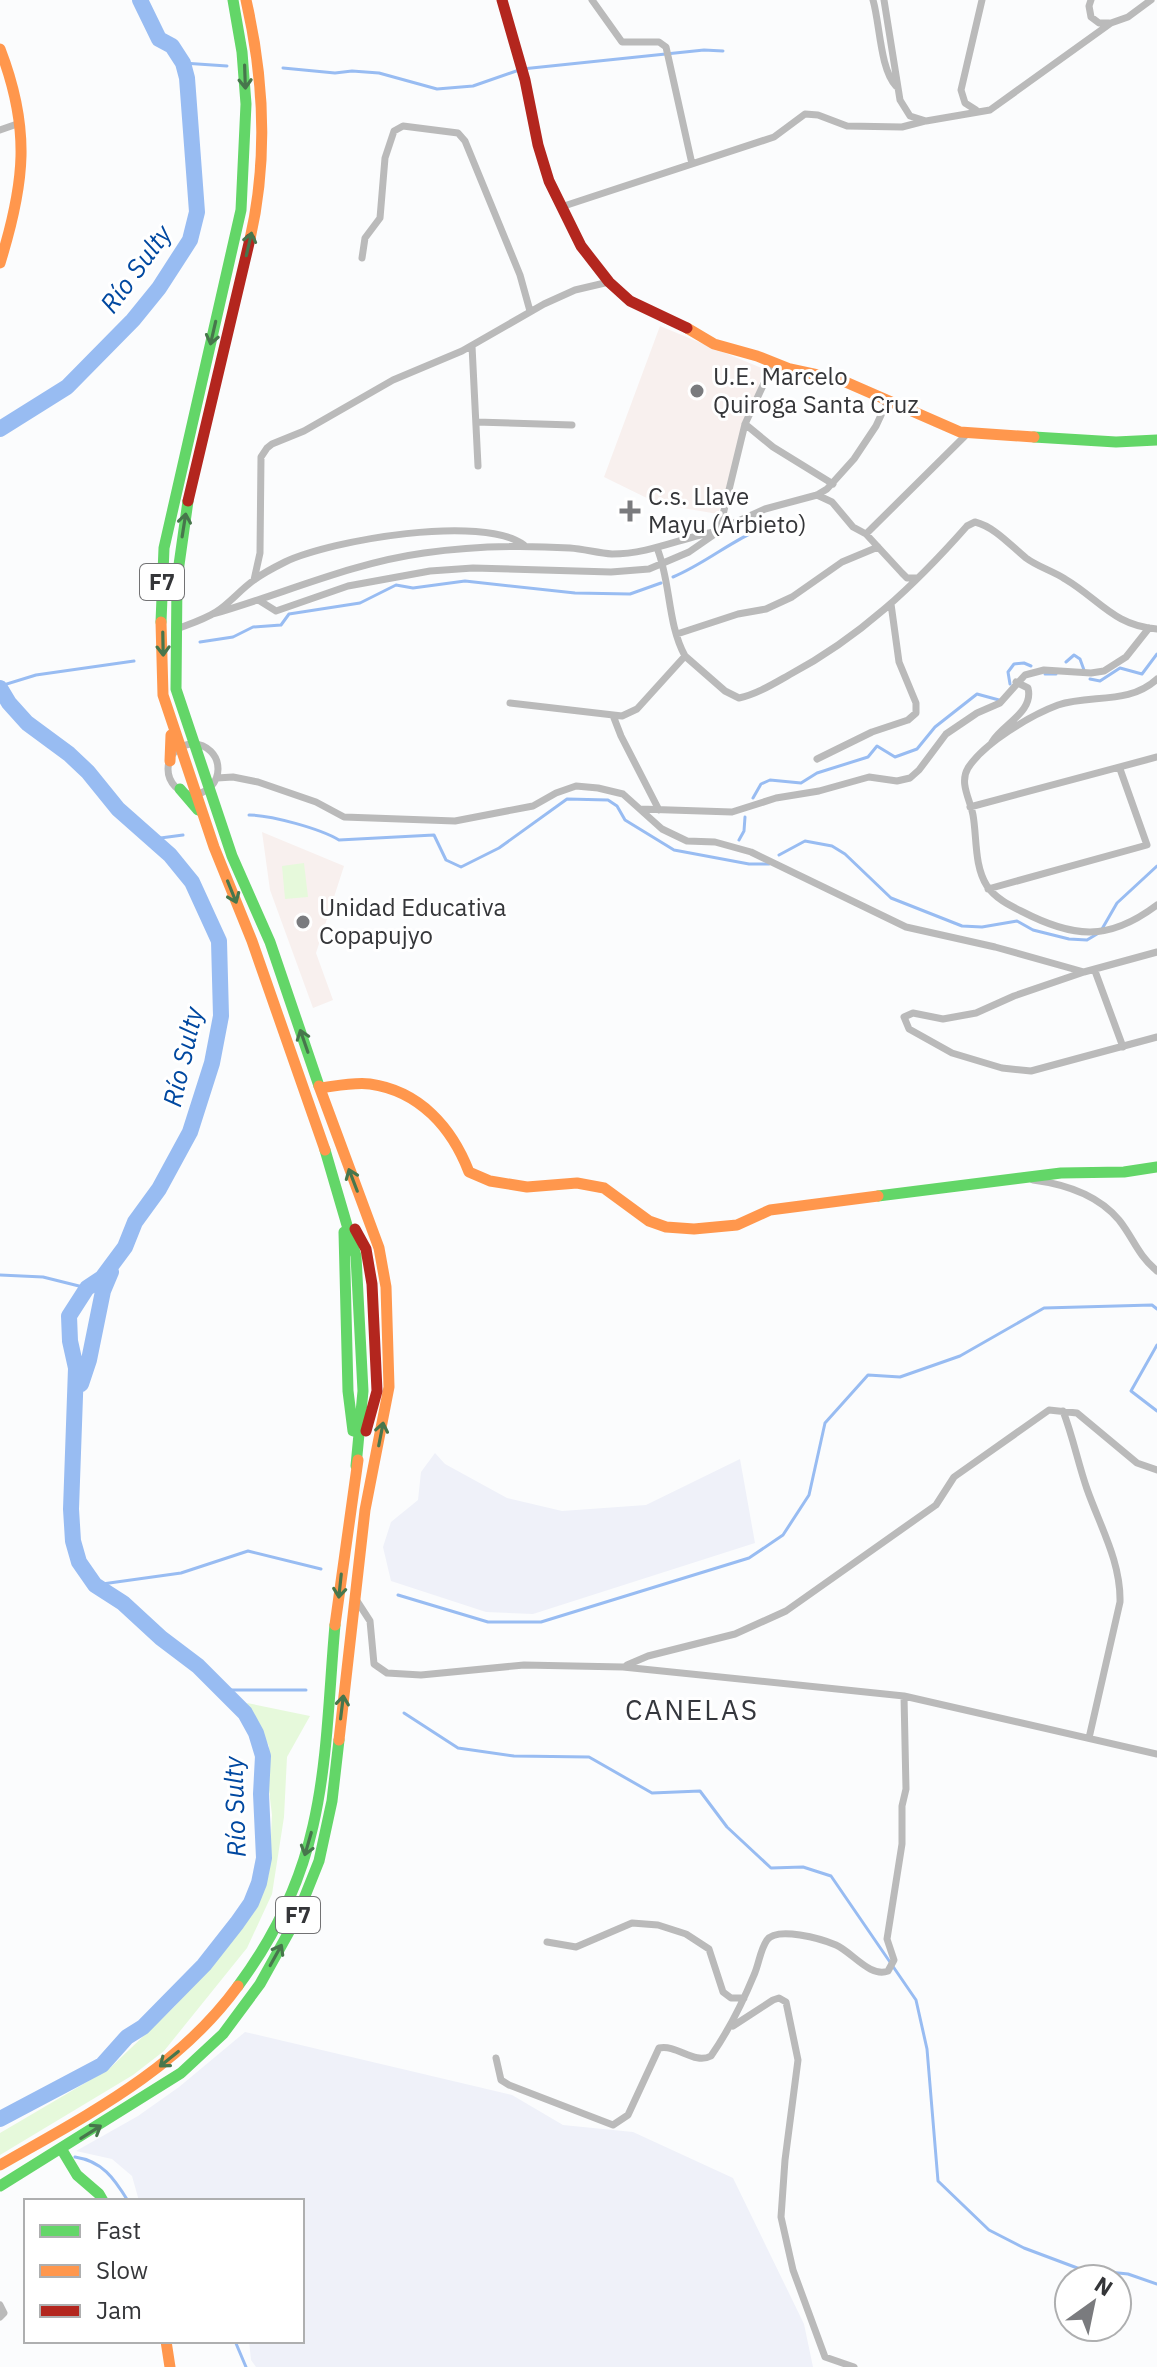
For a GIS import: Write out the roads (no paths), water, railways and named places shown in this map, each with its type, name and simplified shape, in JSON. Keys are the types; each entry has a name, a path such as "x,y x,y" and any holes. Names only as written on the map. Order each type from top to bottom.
{"main road":[{"name":"F7","path":"0,2186 181,2073 223,2034 260,1984 295,1921 319,1861 332,1801 365,1510 389,1387 386,1287 379,1248 270,942 232,856 192,744 163,695 161,600 164,548 241,210 245,167 245,59 233,0"},
{"name":"F7","path":"0,2165 142,2081 189,2043 225,2004 263,1947 292,1893 311,1837 356,1466 363,1391 356,1256 343,1208 252,941 179,748 177,579 190,491 252,229 257,195 261,106 258,53 246,0"},
{"path":"502,0 525,80 543,165 581,246 609,282 630,301 675,321 702,338 790,369 841,380 950,429 968,433 1116,442 1157,440"},
{"path":"0,49 15,95 20,123 21,177 17,204 0,263"},
{"path":"170,761 178,723 208,749"},
{"path":"217,778 218,817"},
{"path":"180,789 203,816"},
{"path":"320,1088 368,1083 401,1090 440,1120 469,1172 490,1181 527,1187 577,1183 604,1188 649,1221 666,1227 694,1229 737,1225 770,1210 1019,1178 1157,1167"},
{"path":"62,2150 77,2175 102,2199"},
{"path":"166,2343 170,2367"}],"street":[{"path":"592,0 622,42 659,42 666,47 692,164"},
{"path":"873,0 884,61 890,79 898,88"},
{"path":"884,0 900,100 910,116 926,121"},
{"path":"982,0 961,90 965,103 982,112"},
{"path":"1091,0 1089,12 1094,20 1111,23"},
{"path":"561,207 774,137 805,114 818,115 847,126 902,127 982,112 995,107 1111,23 1128,17 1151,0"},
{"path":"0,130 20,123"},
{"path":"362,258 365,238 380,218 385,158 394,131 403,126 458,133 465,141 516,265 530,311"},
{"path":"254,580 260,553 261,457 267,448 304,431 393,380 472,346 530,311 575,290 609,282"},
{"path":"472,346 478,466"},
{"path":"719,531 745,424 774,362"},
{"path":"260,601 276,611 348,586 430,571 473,568 611,572 649,569 689,552 719,531 765,509 817,495 833,484 876,426 888,400"},
{"path":"476,422 572,425"},
{"path":"745,424 773,447 833,484"},
{"path":"866,534 968,433"},
{"path":"817,495 832,502 853,527 866,534 907,578 919,577"},
{"path":"657,548 685,656 732,696 747,696 834,650 891,604 967,526 980,523 1034,563 1066,579 1118,618 1135,626 1153,628"},
{"path":"177,629 213,614 372,563 460,549 568,548 611,554 657,548 692,535 719,531"},
{"path":"213,614 254,580 297,557 378,535 462,532 513,537 525,547"},
{"path":"677,634 738,614 766,609 792,597 842,562 878,547"},
{"path":"817,759 872,732 908,720 916,713 916,703 899,662 891,604"},
{"path":"640,809 732,812 776,798 819,791 869,777 897,781 910,778 946,734 977,713 1000,703 1025,675 1044,670 1104,671 1126,657 1153,628"},
{"path":"510,703 614,718 630,714 685,656"},
{"path":"1157,679 1150,686 1126,695 1059,705 1011,729 969,767 965,777 982,878 988,889 1009,905 1040,922 1078,932 1100,931 1130,923 1157,905"},
{"path":"986,750 997,734 1026,708 1028,688 1016,682"},
{"path":"614,718 659,810"},
{"path":"192,744 208,749 217,762 217,778 208,789 196,793 180,789 170,777 170,761 179,748 192,744"},
{"path":"970,807 1157,757"},
{"path":"988,889 1147,845 1120,769"},
{"path":"217,778 233,777 258,782 316,802 344,817 455,821 533,806 576,786 598,788 623,794 662,829 687,841 715,842 751,852 906,927 995,947 1084,972"},
{"path":"1157,952 1084,972 1014,996 976,1013 943,1019 913,1013 904,1017 909,1029 952,1053 1002,1068 1031,1071 1157,1037"},
{"path":"1095,971 1123,1047"},
{"path":"1019,1178 1048,1182 1098,1200 1118,1219 1142,1258 1157,1271"},
{"path":"623,1667 648,1656 735,1634 786,1611 936,1505 954,1477 1049,1410 1077,1413 1137,1463 1157,1470"},
{"path":"1063,1411 1086,1485 1121,1579 1120,1602 1089,1738"},
{"path":"356,1599 370,1621 374,1664 387,1673 421,1675 524,1665 623,1667 904,1696 1157,1754"},
{"path":"496,2058 501,2080 509,2085 613,2125 628,2115 659,2048 672,2048 707,2059 731,2027 765,1943 777,1933 835,1944 883,1974 892,1967 894,1960 887,1939 902,1844 902,1806 906,1789 904,1696"},
{"path":"547,1942 576,1947 632,1923 658,1925 686,1934 709,1949 723,1992 731,1998 744,1998"},
{"path":"731,2027 773,2000 783,1999 786,2002 798,2060 781,2217 793,2270 825,2357 854,2367"},
{"path":"0,2305 4,2313 0,2317"}],"waterway":[{"name":"Río Sulty","path":"0,429 67,387 133,320 159,288 190,240 197,212 187,78 183,63 172,46 159,39 140,0"},
{"path":"283,68 379,73 437,89 473,86 522,69 704,50 723,51"},
{"path":"183,63 227,66"},
{"path":"673,577 769,525"},
{"path":"200,642 233,637 253,627 281,625 289,614 360,603 396,585 413,588 465,581 575,593 630,594 661,583"},
{"path":"1090,679 1100,681 1120,668 1142,674 1157,654"},
{"path":"1066,662 1074,655 1080,659 1084,670"},
{"path":"0,686 36,675 134,661"},
{"path":"1010,684 1008,672 1014,664 1031,666"},
{"path":"1045,674 1056,674"},
{"name":"Río Sulty","path":"0,688 27,723 69,754 118,809 170,855 192,882 219,941 221,1016 212,1063 190,1132 159,1189 135,1222 125,1247 102,1278 87,1288 69,1316 76,1368 71,1509 73,1541 79,1562 95,1585 123,1603 198,1666 245,1713 256,1733 263,1756 264,1858 251,1903 237,1923 204,1965 143,2027 127,2037 102,2065 0,2119"},
{"path":"753,798 761,784 770,780 801,783 817,773 868,757 877,746 895,757 917,749 935,727 977,694 999,700"},
{"path":"249,815 296,823 339,840 434,835 446,860 461,867 499,848 567,799 608,800 617,806 625,820 674,850 749,864 769,864"},
{"path":"739,840 744,831 745,817"},
{"path":"153,839 183,835"},
{"path":"779,855 805,841 832,846 845,854 891,898 962,926 982,927 1017,921 1033,930 1069,939 1087,940 1097,934"},
{"path":"1102,929 1117,903 1157,866"},
{"name":"Río Sulty","path":"81,1384 103,1291 111,1272"},
{"path":"0,1275 43,1277 87,1288"},
{"path":"398,1595 488,1622 541,1622 749,1558 783,1535 809,1495 825,1423 868,1375 900,1377 960,1356 1044,1308 1152,1305 1157,1309"},
{"path":"1157,1345 1131,1391 1157,1411"},
{"path":"95,1585 181,1573 248,1551 321,1569"},
{"path":"224,1690 306,1690"},
{"path":"404,1713 458,1748 514,1756 589,1757 652,1793 700,1791 727,1827 771,1868 803,1867 831,1876 916,2000 927,2049 938,2181 989,2230 1024,2248 1080,2269 1128,2274 1157,2284"},
{"path":"75,2157 100,2167 127,2199"},
{"path":"236,2343 246,2367"}],"place":[{"name":"U.E. Marcelo Quiroga Santa Cruz","path":"697,391"},
{"name":"C.s. Llave Mayu (Arbieto)","path":"630,511"},
{"name":"Unidad Educativa Copapujyo","path":"303,922"}],"district":[{"name":"CANELAS","path":"692,1710"}]}
